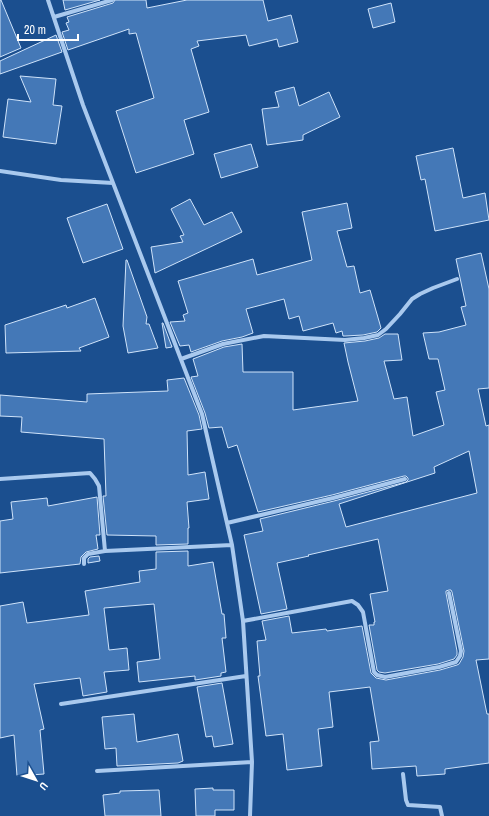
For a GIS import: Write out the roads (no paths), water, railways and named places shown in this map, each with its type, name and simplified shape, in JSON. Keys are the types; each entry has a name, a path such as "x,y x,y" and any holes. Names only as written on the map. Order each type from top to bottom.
{"street":[{"path":"48,0 83,105 202,414 228,523 243,621 252,762 250,816"},
{"path":"54,17 112,0"},
{"path":"0,171 62,180 113,183"},
{"path":"181,360 223,344 264,336 345,340 378,335 386,329 412,300 420,294 457,279"},
{"path":"0,479 90,473 96,479 99,486 105,551"},
{"path":"228,523 405,479"},
{"path":"84,564 84,558 88,554 105,551 232,545"},
{"path":"243,621 352,601 358,605 363,612 374,672 377,675 385,677 439,667 456,662 461,651 449,593"},
{"path":"61,704 246,676"},
{"path":"97,771 252,762"},
{"path":"403,774 406,800 408,804 440,807 442,816"}]}
